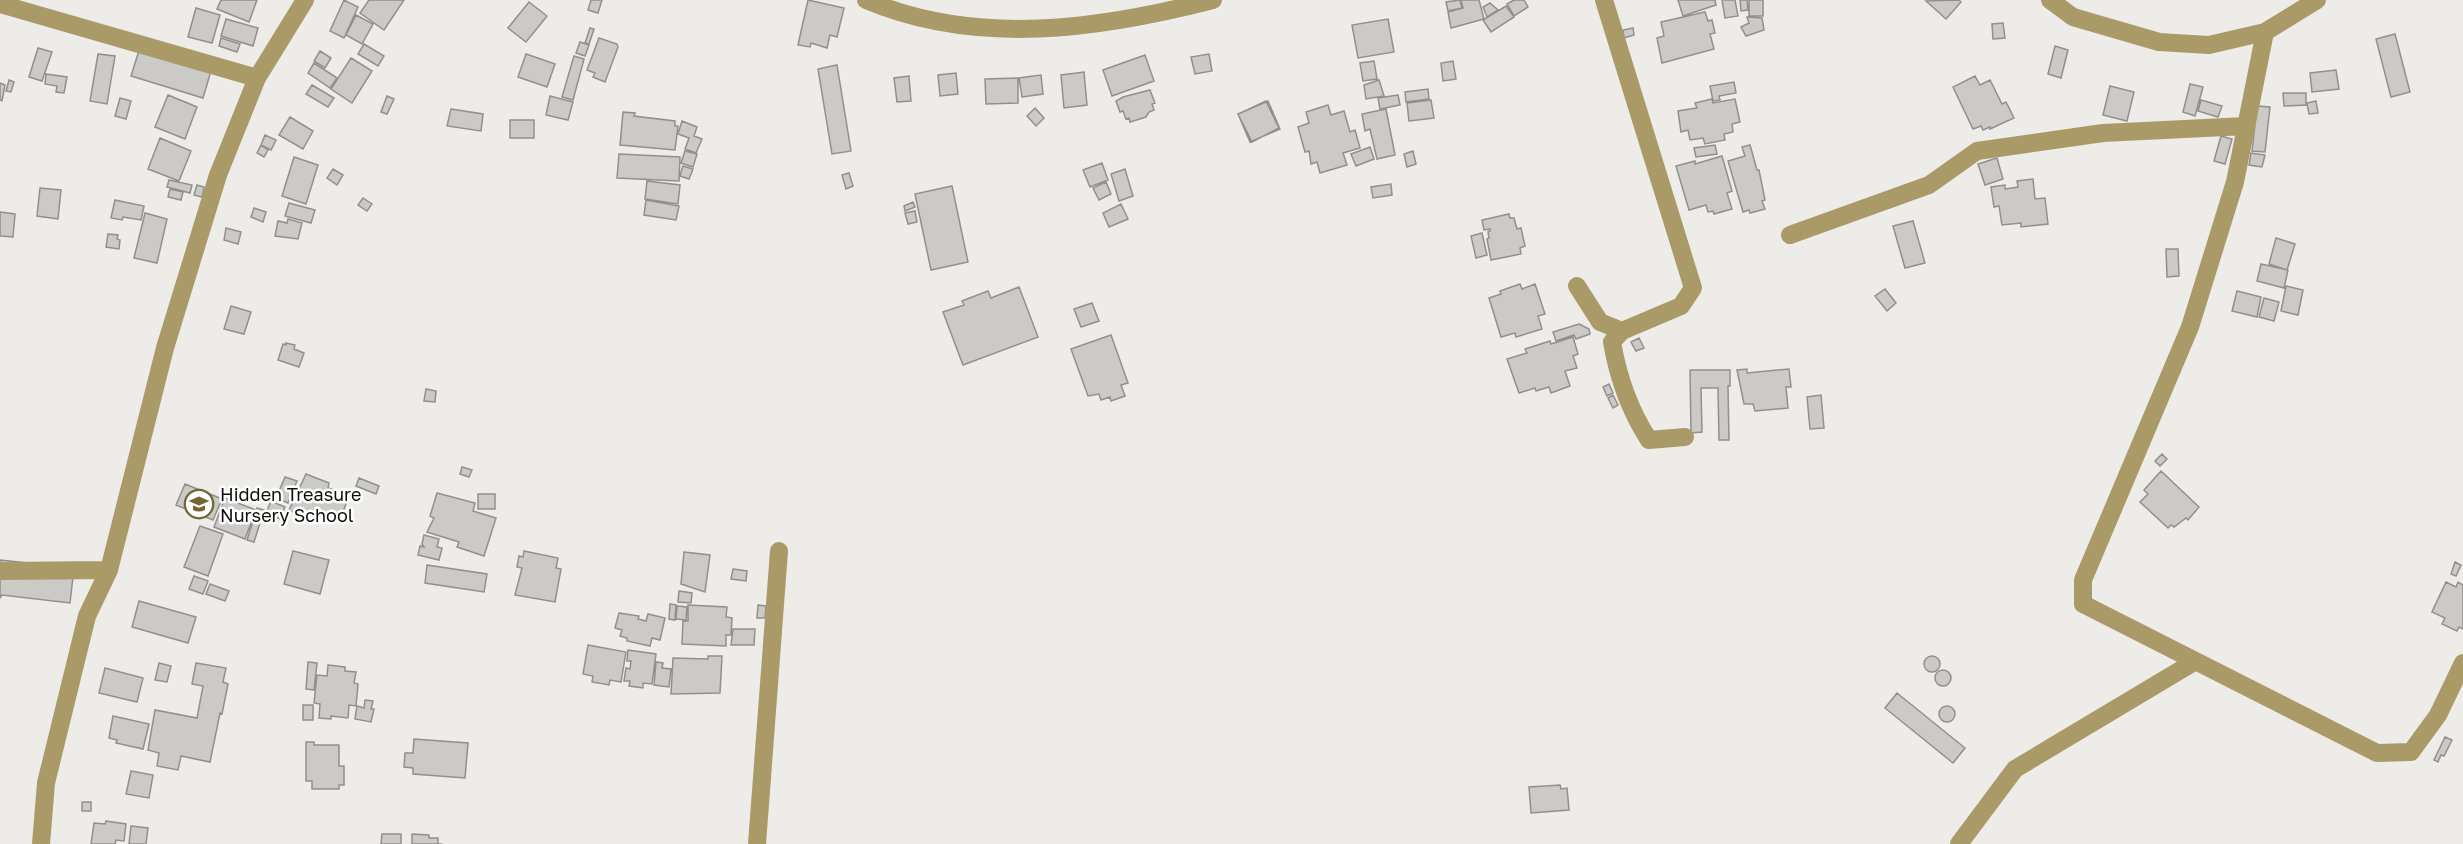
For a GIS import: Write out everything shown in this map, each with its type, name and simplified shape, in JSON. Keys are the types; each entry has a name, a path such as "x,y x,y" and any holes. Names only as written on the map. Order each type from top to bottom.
{"street":[{"path":"41,844 46,783 87,616 109,570 165,348 218,175 257,78 305,0"},
{"path":"866,0 929,21 983,27 1058,29 1114,22 1213,0"},
{"path":"1605,0 1693,288 1681,306 1622,331 1612,342 1616,363 1636,419 1649,440 1685,437"},
{"path":"2050,0 2073,17 2159,42 2209,45 2265,32 2317,0"},
{"path":"0,4 257,78"},
{"path":"2265,32 2235,182 2190,327 2083,580 2083,604 2377,753 2410,752 2438,716 2463,663"},
{"path":"1790,235 1929,185 1977,151 2103,133 2246,126"},
{"path":"1577,286 1600,322 1622,331"},
{"path":"757,844 779,551"},
{"path":"0,571 109,570"},
{"path":"1959,844 2015,769 2194,662"}],"building":[{"path":"221,0 257,0 249,22 217,9"},
{"path":"344,0 358,7 344,38 330,31"},
{"path":"369,0 404,0 384,30 360,13"},
{"path":"591,0 602,0 598,13 588,10"},
{"path":"808,0 844,8 837,37 830,35 827,48 811,43 810,47 798,45"},
{"path":"1460,0 1462,8 1448,11 1446,2"},
{"path":"1461,0 1479,0 1484,19 1451,28 1448,12 1463,8"},
{"path":"1514,0 1524,0 1528,7 1514,16 1507,4"},
{"path":"1678,0 1715,0 1716,5 1683,16"},
{"path":"1722,0 1735,0 1738,16 1725,18"},
{"path":"1740,0 1747,0 1748,10 1741,11"},
{"path":"1749,0 1763,0 1763,16 1749,16"},
{"path":"1959,0 1961,2 1946,19 1926,1"},
{"path":"529,2 547,16 526,42 508,28"},
{"path":"1490,3 1498,10 1487,17 1483,7"},
{"path":"1506,6 1514,17 1491,32 1483,20"},
{"path":"196,8 220,15 212,43 188,37"},
{"path":"1705,12 1708,21 1712,20 1715,33 1710,34 1714,49 1662,63 1657,38 1664,36 1661,22"},
{"path":"356,15 373,24 362,44 346,35"},
{"path":"1747,17 1762,18 1764,30 1746,36 1741,27 1749,23"},
{"path":"226,19 258,28 253,46 221,36"},
{"path":"1388,19 1394,52 1358,58 1352,25"},
{"path":"2003,23 2005,38 1993,39 1992,24"},
{"path":"590,28 594,29 589,44 585,43"},
{"path":"1633,28 1634,35 1624,38 1623,30"},
{"path":"2395,34 2410,92 2391,97 2376,39"},
{"path":"221,38 240,44 237,52 219,46"},
{"path":"599,38 617,44 618,47 605,82 593,77 595,73 587,70"},
{"path":"142,41 211,71 203,98 131,76"},
{"path":"580,42 589,45 585,56 576,53"},
{"path":"364,44 384,56 378,66 358,54"},
{"path":"2055,46 2068,50 2061,78 2048,74"},
{"path":"38,48 52,52 42,81 29,77"},
{"path":"320,51 331,58 325,68 314,61"},
{"path":"98,54 115,56 107,104 90,101"},
{"path":"526,54 555,64 547,87 518,77"},
{"path":"1209,54 1212,71 1195,74 1191,57"},
{"path":"1145,55 1154,81 1112,96 1103,70"},
{"path":"574,56 584,59 573,100 562,97"},
{"path":"351,58 372,71 352,103 331,89"},
{"path":"1374,61 1377,79 1363,81 1360,63"},
{"path":"1453,61 1456,79 1443,81 1441,63"},
{"path":"314,63 337,78 330,88 308,73"},
{"path":"837,65 851,151 832,154 818,69"},
{"path":"2336,70 2339,89 2312,92 2310,73"},
{"path":"1084,72 1087,105 1064,108 1061,75"},
{"path":"956,73 958,94 940,96 938,75"},
{"path":"46,74 67,77 64,93 56,92 57,86 45,84"},
{"path":"1041,75 1043,94 1022,97 1019,78"},
{"path":"909,76 911,101 897,102 894,78"},
{"path":"1975,76 1980,85 1990,80 2002,104 2006,102 2014,118 1990,129 1990,127 1983,130 1981,126 1973,129 1953,87"},
{"path":"1018,78 1018,103 986,104 985,79"},
{"path":"9,80 14,82 11,92 6,91"},
{"path":"1379,80 1384,96 1366,99 1364,85"},
{"path":"1734,82 1736,93 1719,96 1720,100 1713,101 1710,86"},
{"path":"0,83 5,85 2,101 0,100"},
{"path":"2190,84 2203,87 2195,116 2183,112"},
{"path":"312,85 334,98 328,107 306,94"},
{"path":"2110,86 2134,92 2127,121 2103,115"},
{"path":"1428,89 1429,99 1406,102 1405,92"},
{"path":"1150,90 1155,103 1152,104 1154,110 1146,117 1130,122 1123,111 1120,112 1116,101"},
{"path":"2283,93 2306,93 2306,105 2284,106"},
{"path":"168,95 197,107 185,139 155,127"},
{"path":"1398,95 1400,105 1380,109 1378,98"},
{"path":"387,96 394,99 387,114 381,112"},
{"path":"550,96 573,102 568,120 546,115"},
{"path":"120,98 131,101 126,119 115,116"},
{"path":"1712,99 1713,103 1735,99 1740,122 1732,124 1733,132 1724,134 1725,140 1705,144 1703,138 1690,140 1688,130 1681,132 1678,111 1697,108 1695,103"},
{"path":"1431,100 1434,118 1409,121 1407,103"},
{"path":"2201,100 2222,106 2218,117 2198,111"},
{"path":"1266,101 1279,128 1252,142 1238,114"},
{"path":"1268,101 1280,129 1250,142 1238,114"},
{"path":"2316,101 2318,113 2309,114 2307,103"},
{"path":"1328,105 1331,115 1344,111 1350,132 1355,130 1360,148 1343,153 1347,165 1320,173 1317,162 1311,164 1309,151 1305,152 1298,127 1309,123 1306,112"},
{"path":"2257,106 2270,107 2265,152 2252,151"},
{"path":"1035,108 1044,118 1036,126 1027,116"},
{"path":"451,109 483,114 481,131 447,126"},
{"path":"1386,109 1395,155 1377,159 1370,129 1365,131 1362,114"},
{"path":"623,112 635,113 634,116 675,121 675,126 678,126 675,150 620,145"},
{"path":"290,117 313,131 303,149 279,135"},
{"path":"510,120 534,120 534,138 510,138"},
{"path":"682,121 697,127 694,136 702,139 696,153 685,149 689,138 678,134"},
{"path":"265,135 276,140 271,150 261,145"},
{"path":"2221,136 2232,139 2225,164 2214,161"},
{"path":"160,138 191,151 179,181 148,169"},
{"path":"261,145 268,150 264,157 257,153"},
{"path":"1715,145 1717,154 1696,157 1694,148"},
{"path":"1750,145 1757,170 1759,170 1765,209 1750,213 1749,210 1743,212 1728,161 1745,156 1742,147"},
{"path":"1370,147 1374,159 1356,166 1351,154"},
{"path":"685,151 697,154 693,167 681,163"},
{"path":"1413,151 1416,164 1407,167 1404,154"},
{"path":"2251,153 2265,155 2262,167 2249,165"},
{"path":"619,154 680,157 679,181 617,178"},
{"path":"1722,156 1732,191 1727,193 1732,209 1714,214 1713,211 1708,212 1706,205 1689,210 1676,166 1695,161 1695,164"},
{"path":"294,157 318,165 306,204 282,196"},
{"path":"1997,158 2003,179 1985,185 1978,164"},
{"path":"1102,163 1108,180 1090,187 1083,170"},
{"path":"683,166 693,169 689,179 680,176"},
{"path":"333,169 343,175 337,185 327,178"},
{"path":"1125,169 1133,196 1119,201 1111,174"},
{"path":"849,173 853,186 846,189 842,175"},
{"path":"2033,179 2035,199 2045,198 2048,224 2021,227 2021,223 2002,225 1999,206 1994,207 1991,187 2005,185 2005,189 2018,187 2017,181"},
{"path":"169,180 192,185 190,193 167,187"},
{"path":"647,181 680,185 678,204 645,199"},
{"path":"1106,182 1111,194 1099,200 1093,188"},
{"path":"1391,184 1392,195 1373,198 1371,187"},
{"path":"197,185 204,187 202,197 194,195"},
{"path":"952,186 968,262 931,270 915,194"},
{"path":"40,188 61,190 58,219 37,216"},
{"path":"170,189 183,192 181,200 168,197"},
{"path":"363,198 372,204 367,211 358,205"},
{"path":"115,200 144,206 141,220 111,218"},
{"path":"646,200 679,206 676,220 644,215"},
{"path":"913,202 915,207 905,211 904,206"},
{"path":"289,203 315,210 311,223 285,216"},
{"path":"1121,204 1128,219 1109,227 1103,213"},
{"path":"254,208 266,212 263,222 251,217"},
{"path":"915,211 917,222 908,224 905,213"},
{"path":"0,212 15,214 13,237 0,236"},
{"path":"145,213 167,219 157,263 134,258"},
{"path":"1509,214 1510,218 1514,218 1517,229 1521,228 1525,246 1520,248 1521,254 1491,260 1487,239 1490,229 1484,230 1482,220"},
{"path":"288,219 302,223 298,239 275,236 278,221 287,223"},
{"path":"1913,221 1925,263 1905,268 1893,226"},
{"path":"226,228 241,232 238,244 224,240"},
{"path":"1482,233 1487,255 1476,258 1471,236"},
{"path":"108,234 118,235 119,249 106,247"},
{"path":"2276,238 2295,244 2287,270 2269,264"},
{"path":"2166,249 2178,249 2179,276 2167,277"},
{"path":"2261,264 2288,270 2284,288 2257,281"},
{"path":"1520,284 1522,289 1535,284 1545,314 1538,316 1542,329 1516,337 1515,333 1501,337 1489,298 1501,294 1500,291"},
{"path":"2286,286 2303,290 2298,315 2281,311"},
{"path":"1019,287 1038,337 963,365 943,312 964,305 962,301 988,291 991,298"},
{"path":"1885,289 1896,303 1887,311 1875,296"},
{"path":"2237,291 2261,297 2257,317 2232,311"},
{"path":"2264,298 2279,302 2274,321 2259,317"},
{"path":"1092,303 1099,321 1081,327 1074,309"},
{"path":"231,306 251,312 244,334 224,329"},
{"path":"1579,324 1589,329 1590,334 1576,339 1574,335 1556,341 1553,332"},
{"path":"1111,335 1128,383 1121,385 1125,396 1111,401 1110,397 1101,400 1099,394 1088,396 1071,349"},
{"path":"1573,337 1578,354 1573,356 1577,368 1565,371 1570,386 1551,393 1549,387 1519,393 1507,359 1527,353 1525,349"},
{"path":"1639,338 1644,348 1636,351 1631,342"},
{"path":"286,343 295,345 294,349 304,353 299,367 278,360 283,344 286,345"},
{"path":"1747,369 1747,373 1789,369 1791,387 1786,387 1788,408 1755,411 1753,404 1744,404 1737,370"},
{"path":"1690,370 1730,370 1729,440 1719,440 1718,388 1701,388 1702,432 1691,433"},
{"path":"1609,384 1613,393 1607,396 1603,387"},
{"path":"426,389 436,391 435,402 424,401"},
{"path":"1613,395 1618,405 1613,408 1608,398"},
{"path":"1821,395 1824,428 1810,429 1807,397"},
{"path":"2162,454 2167,459 2160,466 2155,461"},
{"path":"462,467 472,470 469,477 460,474"},
{"path":"2161,471 2199,507 2188,520 2186,518 2174,527 2171,525 2168,528 2140,502 2148,494 2144,490"},
{"path":"306,474 329,483 328,488 349,496 341,517 331,513 328,521 317,517 315,521 289,510"},
{"path":"285,477 297,481 288,503 276,498"},
{"path":"359,478 379,486 376,494 356,486"},
{"path":"185,484 222,499 213,520 176,505"},
{"path":"437,493 475,503 473,511 496,518 484,556 457,547 459,542 427,532 434,518 430,516"},
{"path":"478,494 495,494 495,509 478,509"},
{"path":"225,498 256,510 245,539 214,527"},
{"path":"271,501 285,507 280,519 266,513"},
{"path":"257,508 264,510 254,542 247,540"},
{"path":"200,526 223,534 208,576 184,567"},
{"path":"424,535 439,539 437,547 442,548 439,560 418,555 420,546 424,547 422,544"},
{"path":"293,551 329,560 320,594 284,584"},
{"path":"524,551 558,558 556,568 561,569 555,602 515,595 522,568 517,567 519,556 523,557"},
{"path":"684,552 710,555 705,592 681,584"},
{"path":"0,560 74,568 70,603 2,595 0,598"},
{"path":"2455,562 2461,565 2456,576 2451,574"},
{"path":"427,565 487,574 484,592 425,583"},
{"path":"733,569 747,571 746,581 731,579"},
{"path":"194,576 208,581 203,594 189,589"},
{"path":"2446,582 2456,587 2458,582 2463,585 2463,629 2459,627 2457,631 2442,624 2445,618 2432,612"},
{"path":"210,584 229,591 225,601 206,594"},
{"path":"679,591 692,593 691,603 678,602"},
{"path":"139,601 196,617 188,643 132,627"},
{"path":"670,604 676,605 675,620 669,619"},
{"path":"688,605 727,607 726,617 732,618 731,635 726,635 726,646 682,644 683,621 688,621"},
{"path":"758,605 766,606 765,618 757,618"},
{"path":"677,606 687,607 686,620 676,619"},
{"path":"619,613 639,616 638,619 646,621 648,614 665,618 660,640 652,638 650,646 627,641 627,638 620,636 622,630 615,628"},
{"path":"733,629 755,629 754,645 731,645"},
{"path":"588,645 626,652 621,682 610,680 609,685 592,682 593,676 583,674"},
{"path":"628,650 656,654 652,684 643,683 643,688 629,686 630,681 624,681 626,668 630,669 631,661 627,661"},
{"path":"708,656 722,656 720,693 671,694 673,658 708,659"},
{"path":"1932,656 1940,664 1932,672 1924,664"},
{"path":"308,662 317,663 314,690 306,689"},
{"path":"656,662 663,663 662,668 671,669 669,687 654,685"},
{"path":"159,663 171,666 167,682 155,680"},
{"path":"196,663 226,668 223,682 228,684 210,762 181,756 178,770 157,766 159,753 148,750 155,710 197,718 203,686 192,684"},
{"path":"328,665 345,667 345,671 356,672 354,683 358,684 356,706 349,705 348,718 331,716 331,719 319,718 320,704 314,703 317,675 327,676"},
{"path":"105,668 143,678 137,702 99,693"},
{"path":"1940,670 1946,670 1951,678 1949,684 1940,686 1935,681 1935,675"},
{"path":"1897,693 1965,748 1953,763 1885,708"},
{"path":"365,700 373,701 371,722 355,719 357,706 364,708"},
{"path":"303,705 313,705 313,720 303,720"},
{"path":"1944,706 1950,706 1955,714 1953,720 1944,722 1939,717 1939,711"},
{"path":"113,716 149,724 143,749 116,743 117,740 109,738"},
{"path":"2445,737 2452,740 2444,756 2441,755 2438,762 2434,760"},
{"path":"414,739 468,743 465,778 413,774 413,768 404,767 405,753 413,753"},
{"path":"306,742 314,742 314,745 339,745 339,766 344,766 344,785 339,785 339,789 312,789 312,781 306,781"},
{"path":"131,771 153,775 149,798 126,794"},
{"path":"1560,785 1561,789 1567,788 1569,810 1531,813 1529,787"},
{"path":"82,802 91,802 91,811 82,811"},
{"path":"106,821 126,824 124,841 116,840 115,844 91,844 94,823 105,824"},
{"path":"131,826 148,828 146,844 129,844"},
{"path":"382,834 401,834 401,844 381,844"},
{"path":"412,834 438,838 438,844 412,844"}],"place":[{"name":"Hidden Treasure Nursery School","path":"199,504"}]}
